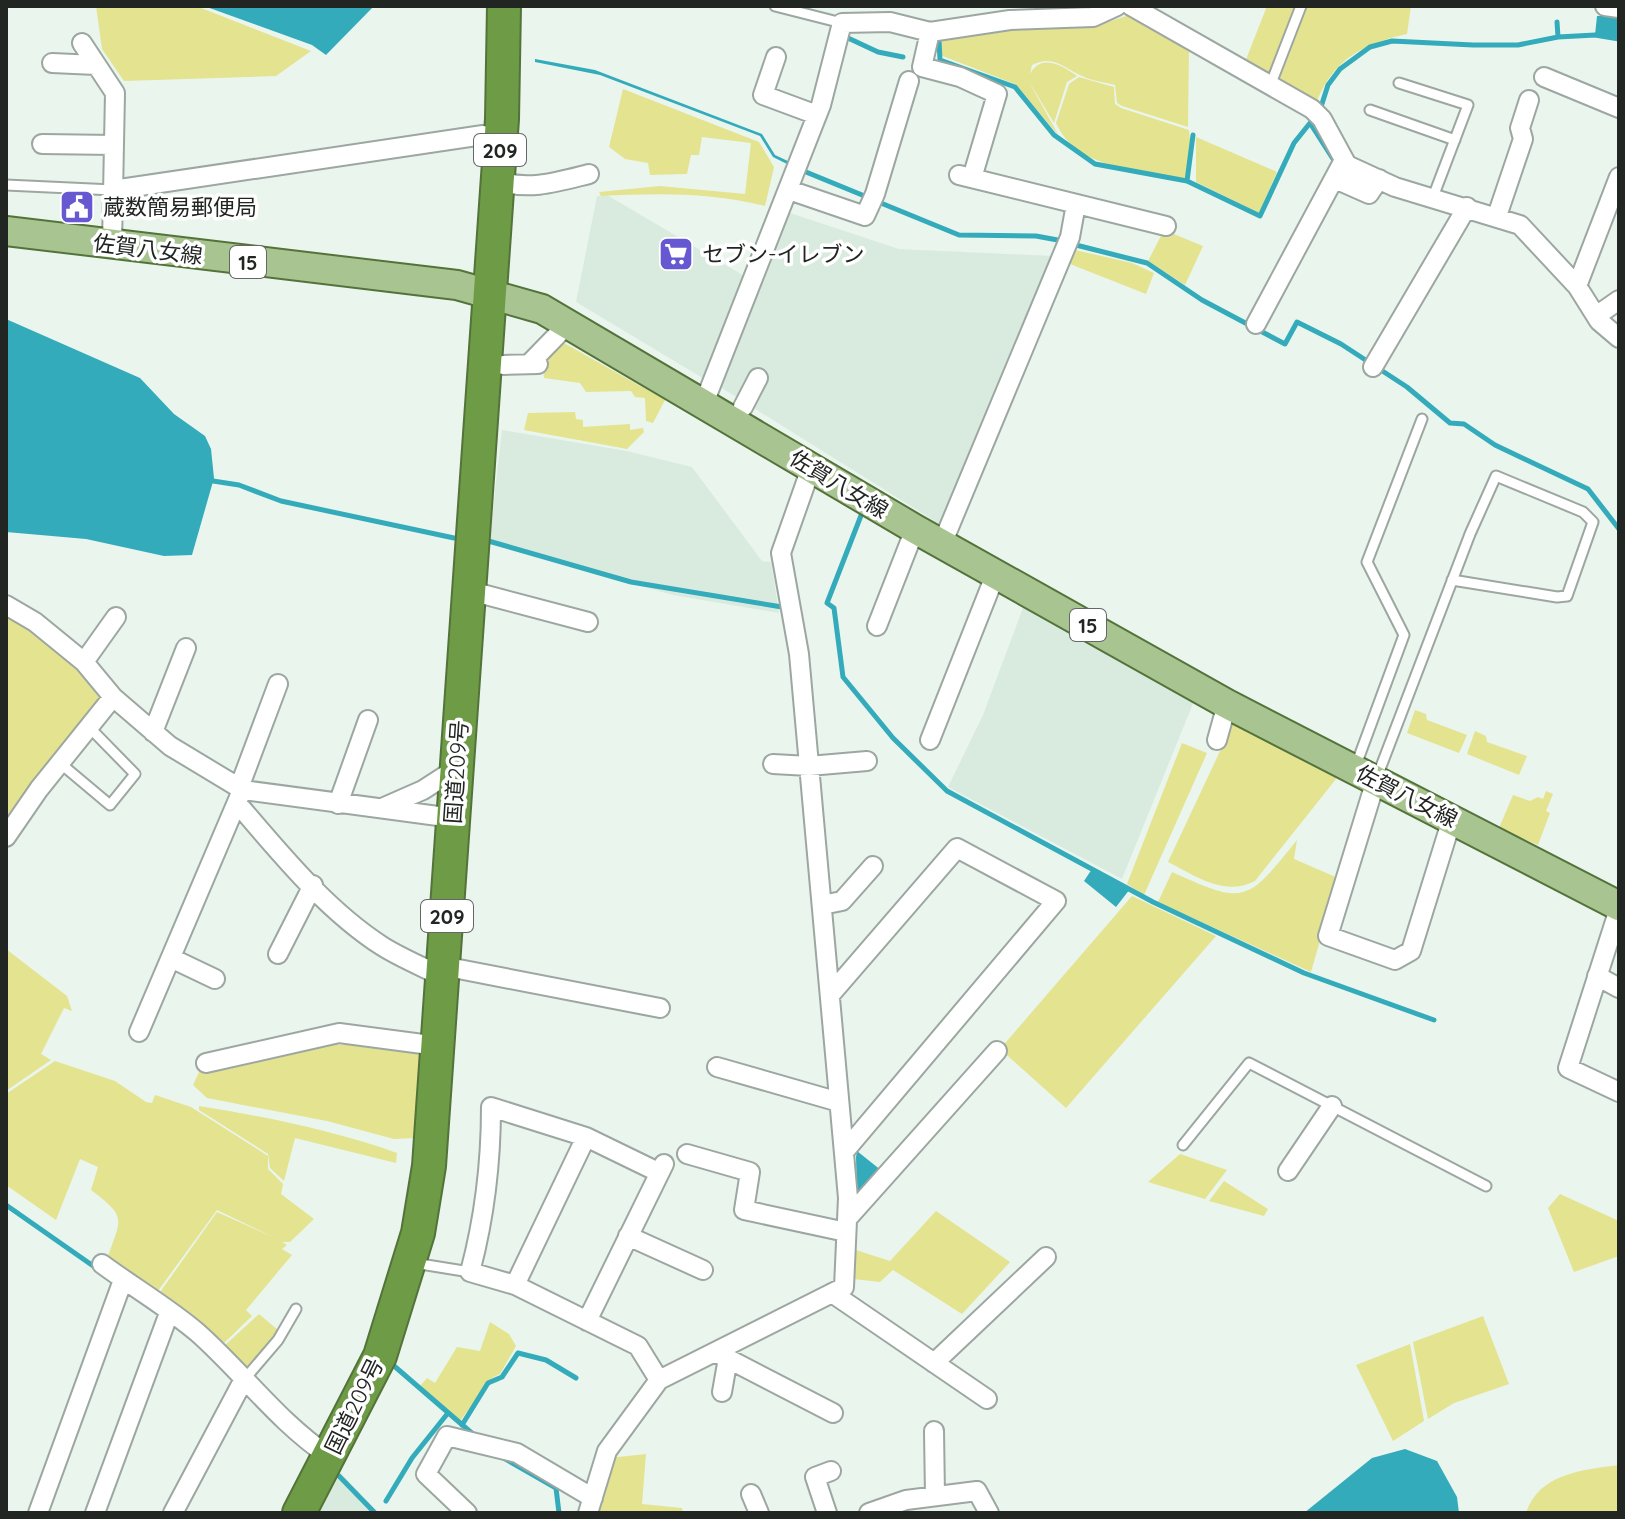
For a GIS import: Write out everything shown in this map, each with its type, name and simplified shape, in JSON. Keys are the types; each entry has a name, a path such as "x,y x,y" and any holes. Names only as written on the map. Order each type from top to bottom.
{"highway":[{"name":"国道209号","path":"299,1513 380,1356 411,1262 429,1166 467,590 491,294 504,6"}],"main road":[{"name":"佐賀八女線","path":"6,231 461,286 542,309 915,529 1227,704 1619,908"}],"street":[{"path":"704,403 817,115 842,23 890,22 930,32 1013,13 1093,17 1117,6"},
{"path":"1131,6 1322,119 1344,160 1379,179 1520,225 1577,286 1596,316 1619,338"},
{"path":"1605,6 1619,8"},
{"path":"930,32 922,67 960,77 997,94 966,176 1166,226"},
{"path":"82,43 115,93 112,244"},
{"path":"776,57 763,95 817,115"},
{"path":"52,63 96,65"},
{"path":"1544,77 1619,108"},
{"path":"789,190 865,216 875,194 909,81"},
{"path":"1497,216 1523,139 1520,128 1529,100"},
{"path":"113,190 483,135"},
{"path":"42,144 114,145"},
{"path":"1256,324 1344,160"},
{"path":"498,180 514,184 550,184 589,174"},
{"path":"1577,286 1619,177"},
{"path":"1335,179 1369,194 1379,179"},
{"path":"942,544 1070,237 1076,204"},
{"path":"1373,367 1467,207"},
{"path":"1596,316 1619,300"},
{"path":"503,365 534,364 568,324"},
{"path":"743,407 758,378"},
{"path":"467,1513 426,1474 447,1436 517,1453 591,1505 607,1451 659,1380 722,1355 844,1287 847,1226 844,1152 799,654 781,553 811,468"},
{"path":"877,626 915,529"},
{"path":"930,740 996,573"},
{"path":"467,590 588,622"},
{"path":"6,605 35,622 84,662 113,697 153,732 240,793 313,885 382,946 443,971 660,1008"},
{"path":"84,662 116,617"},
{"path":"153,732 186,648"},
{"path":"139,1032 173,959 240,793 278,684"},
{"path":"6,837 113,697"},
{"path":"1217,740 1227,704"},
{"path":"338,804 368,720"},
{"path":"773,764 809,766 867,761"},
{"path":"380,809 423,790 457,768"},
{"path":"1366,774 1328,936 1395,960 1411,951 1452,819"},
{"path":"240,793 453,818"},
{"path":"830,995 957,848 1056,901 844,1152"},
{"path":"822,905 842,901 873,866"},
{"path":"278,954 313,885"},
{"path":"1619,908 1568,1068 1619,1092"},
{"path":"173,959 215,979"},
{"path":"1597,976 1619,988"},
{"path":"206,1063 339,1033 438,1046"},
{"path":"847,1226 997,1051"},
{"path":"717,1067 839,1102"},
{"path":"1288,1171 1332,1106"},
{"path":"587,1321 662,1167 586,1137 491,1107 491,1171 485,1217 470,1272 515,1285 587,1321 638,1346 659,1380"},
{"path":"515,1285 586,1137"},
{"path":"687,1154 750,1172 744,1210 847,1226"},
{"path":"628,1236 703,1270"},
{"path":"934,1363 1046,1257"},
{"path":"102,1264 198,1333 303,1439 330,1457"},
{"path":"38,1513 123,1280"},
{"path":"832,1293 987,1399"},
{"path":"95,1513 169,1313"},
{"path":"722,1355 722,1392"},
{"path":"722,1355 833,1413"},
{"path":"173,1513 243,1381"},
{"path":"934,1431 935,1496"},
{"path":"827,1513 815,1477 831,1471"},
{"path":"869,1513 906,1500 977,1491 989,1513"},
{"path":"751,1494 759,1513"}],"lane":[{"path":"775,6 842,23"},
{"path":"1270,86 1301,6"},
{"path":"1399,83 1468,105 1433,197"},
{"path":"1370,110 1455,140"},
{"path":"6,185 113,190"},
{"path":"1366,774 1404,635 1367,562 1422,419"},
{"path":"1366,774 1496,476 1583,512 1593,522 1567,596 1452,580"},
{"path":"60,763 110,805 135,774 89,727"},
{"path":"1183,1145 1249,1063 1486,1186"},
{"path":"411,1262 470,1272"},
{"path":"243,1381 278,1340 296,1309"}],"shaded area":[{"path":"96,6 196,6 311,51 276,76 124,81 102,49"},
{"path":"1267,6 1411,6 1407,34 1376,43 1351,56 1331,76 1316,104 1245,62"},
{"path":"1129,15 1189,48 1188,127 1122,106 1117,103 1115,85 1086,78 1052,62 1039,62 1032,65 1030,74 1040,64 1052,63 1077,76 1067,82 1054,123 1028,80 1059,136 1015,84 940,55 942,38 1000,28 1108,22"},
{"path":"1079,77 1114,87 1115,104 1121,108 1189,130 1191,150 1185,179 1112,165 1079,151 1066,139 1056,123 1069,84"},
{"path":"623,89 759,142 774,167 765,206 724,198 683,195 601,196 599,192 660,186 745,194 751,143 702,137 699,155 691,155 687,174 650,175 648,163 625,159 609,147"},
{"path":"1196,137 1277,172 1259,213 1196,182"},
{"path":"607,195 746,277 706,380 576,302 597,196"},
{"path":"787,212 899,249 1053,256 941,525 717,385"},
{"path":"1164,230 1203,246 1185,285 1148,261"},
{"path":"1075,250 1132,263 1154,273 1146,294 1070,264"},
{"path":"557,339 665,400 653,423 646,421 645,398 635,397 631,391 586,392 580,383 544,378 542,357"},
{"path":"575,412 576,419 583,420 583,427 630,424 630,430 643,428 644,432 627,449 524,430 528,413"},
{"path":"502,430 627,451 692,467 762,561 771,562 779,613 673,595 489,544"},
{"path":"1024,605 1194,701 1122,879 948,787 983,715"},
{"path":"11,611 105,692 6,824 6,618"},
{"path":"1415,710 1426,714 1427,720 1467,735 1459,753 1407,733"},
{"path":"1231,717 1340,774 1255,881 1232,887 1210,883 1168,862 1221,749"},
{"path":"1475,731 1486,736 1487,742 1527,756 1519,775 1467,754"},
{"path":"1182,743 1207,753 1144,895 1127,884"},
{"path":"1546,791 1553,794 1546,811 1550,813 1538,845 1499,828 1513,795 1530,801 1538,797 1543,799"},
{"path":"1297,840 1294,859 1338,878 1311,972 1158,902 1172,872 1216,890 1244,892 1267,876"},
{"path":"1132,896 1216,936 1066,1108 1000,1049"},
{"path":"6,949 67,996 72,1011 64,1008 41,1054 51,1060 6,1091"},
{"path":"348,1040 420,1051 415,1138 394,1139 327,1121 207,1098 193,1085 200,1070 315,1042 344,1045"},
{"path":"55,1061 115,1081 146,1102 152,1103 155,1095 191,1107 268,1156 268,1169 283,1184 281,1194 314,1219 290,1242 282,1242 287,1245 282,1249 292,1255 246,1310 252,1316 224,1343 158,1295 217,1212 275,1238 217,1210 155,1295 107,1259 118,1220 111,1207 91,1190 98,1167 80,1159 56,1220 6,1185 6,1094"},
{"path":"199,1106 324,1131 397,1153 396,1163 295,1138 284,1181 270,1168 268,1154 199,1110"},
{"path":"1180,1154 1227,1170 1205,1199 1148,1182"},
{"path":"1224,1181 1268,1209 1264,1216 1209,1201"},
{"path":"1560,1194 1619,1221 1619,1256 1574,1272 1548,1208"},
{"path":"936,1211 1010,1262 962,1314 893,1270 880,1282 854,1279 856,1250 890,1261"},
{"path":"259,1314 278,1330 275,1340 245,1373 224,1346"},
{"path":"1483,1316 1509,1384 1454,1403 1428,1419 1413,1342"},
{"path":"490,1322 509,1334 516,1346 500,1374 492,1378 460,1421 420,1386 427,1378 435,1383 457,1347 480,1351"},
{"path":"1410,1344 1424,1421 1393,1441 1356,1365"},
{"path":"646,1454 642,1504 682,1508 683,1513 593,1513 609,1458"},
{"path":"1619,1465 1619,1513 1526,1513 1541,1489 1552,1482 1577,1472"},
{"path":"337,1469 376,1510 379,1513 315,1513"}],"water":[{"path":"204,6 374,6 326,55 312,45"},
{"path":"1619,15 1619,39 1595,35 1597,16"},
{"path":"535,59 595,70 762,134 775,155 790,162 789,165 773,157 760,136 600,75 535,62"},
{"path":"6,319 140,378 174,414 205,436 211,449 214,478 192,555 164,556 86,539 6,532"},
{"path":"1092,869 1130,889 1116,907 1084,881"},
{"path":"857,1151 882,1171 857,1197 856,1157"},
{"path":"1405,1449 1437,1461 1457,1497 1459,1513 1304,1513 1372,1458"}],"waterway":[{"path":"1557,22 1558,37"},
{"path":"1320,110 1328,85 1340,69 1370,47 1392,41 1518,45 1558,37 1595,35 1619,39"},
{"path":"848,38 878,52 903,57"},
{"path":"939,40 940,60 1015,87 1054,135 1095,164 1187,181 1260,216 1294,143 1314,118"},
{"path":"1310,123 1335,162"},
{"path":"1187,181 1193,135"},
{"path":"806,172 867,197"},
{"path":"876,201 959,235 1036,236 1063,241"},
{"path":"1072,244 1147,263 1202,300 1285,344 1297,322 1341,344 1407,387 1450,423 1464,424 1495,445 1588,489 1619,529"},
{"path":"213,481 239,485 281,501 454,538"},
{"path":"862,513 827,603 834,608 843,677 893,738 947,791 1153,902 1304,973 1434,1020"},
{"path":"485,540 631,582 782,607"},
{"path":"6,1205 99,1270"},
{"path":"462,1425 488,1383 502,1377 518,1353 546,1360 576,1378"},
{"path":"393,1365 474,1435"},
{"path":"386,1501 412,1458 448,1413"},
{"path":"500,1456 556,1488 559,1513"},
{"path":"339,1476 375,1513"}],"place":[{"name":"蔵数簡易郵便局","path":"77,207"},
{"name":"セブン-イレブン","path":"676,254"}]}
